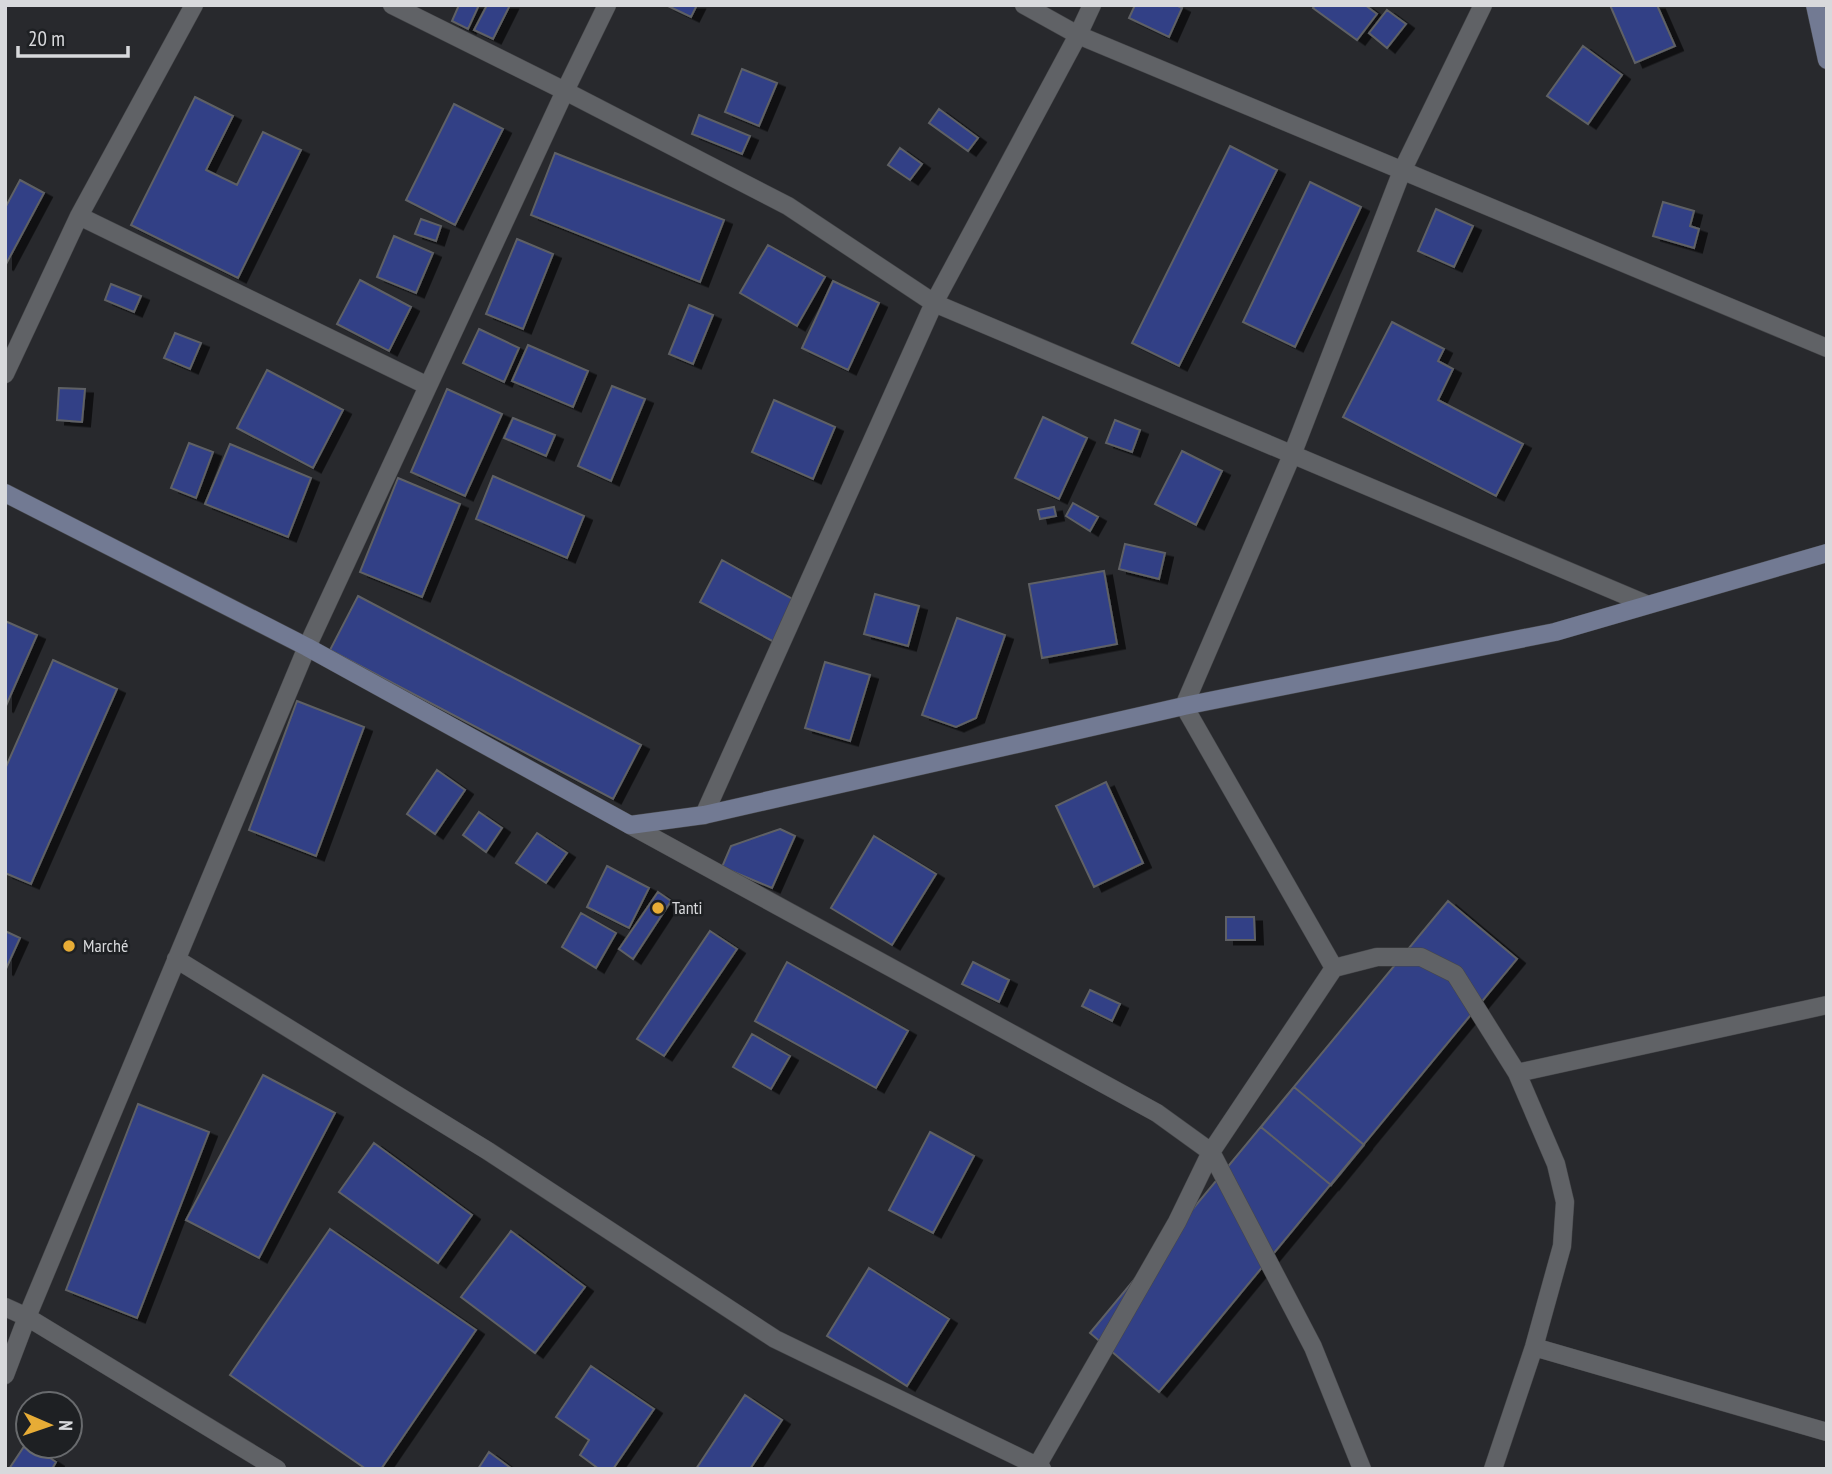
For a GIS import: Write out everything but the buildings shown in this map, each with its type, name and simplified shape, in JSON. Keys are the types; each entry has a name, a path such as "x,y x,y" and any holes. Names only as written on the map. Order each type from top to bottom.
{"street":[{"path":"5,374 79,216 194,5"},
{"path":"392,5 565,90 788,206 934,303 1646,604"},
{"path":"5,1375 307,647 607,5"},
{"path":"1024,5 1078,36 1827,348"},
{"path":"704,815 934,303 1078,36 1092,5"},
{"path":"1184,706 1292,454 1402,171 1483,5"},
{"path":"1815,5 1827,60"},
{"path":"79,216 428,386"},
{"path":"5,493 307,647 1157,1114 1211,1152 1313,1347 1362,1469"},
{"path":"630,825 704,815 1184,706 1555,632 1827,553"},
{"path":"1184,706 1334,968"},
{"path":"176,959 488,1151 775,1339 1038,1468 1177,1222 1211,1152 1334,968 1377,957 1421,957 1455,974 1517,1073 1556,1164 1565,1202 1562,1246 1534,1347 1493,1469"},
{"path":"1517,1073 1827,1005"},
{"path":"5,1307 27,1317 277,1469"},
{"path":"1534,1347 1827,1432"}],"place":[{"name":"Tanti","path":"658,908"},
{"name":"Marché","path":"69,946"}]}
